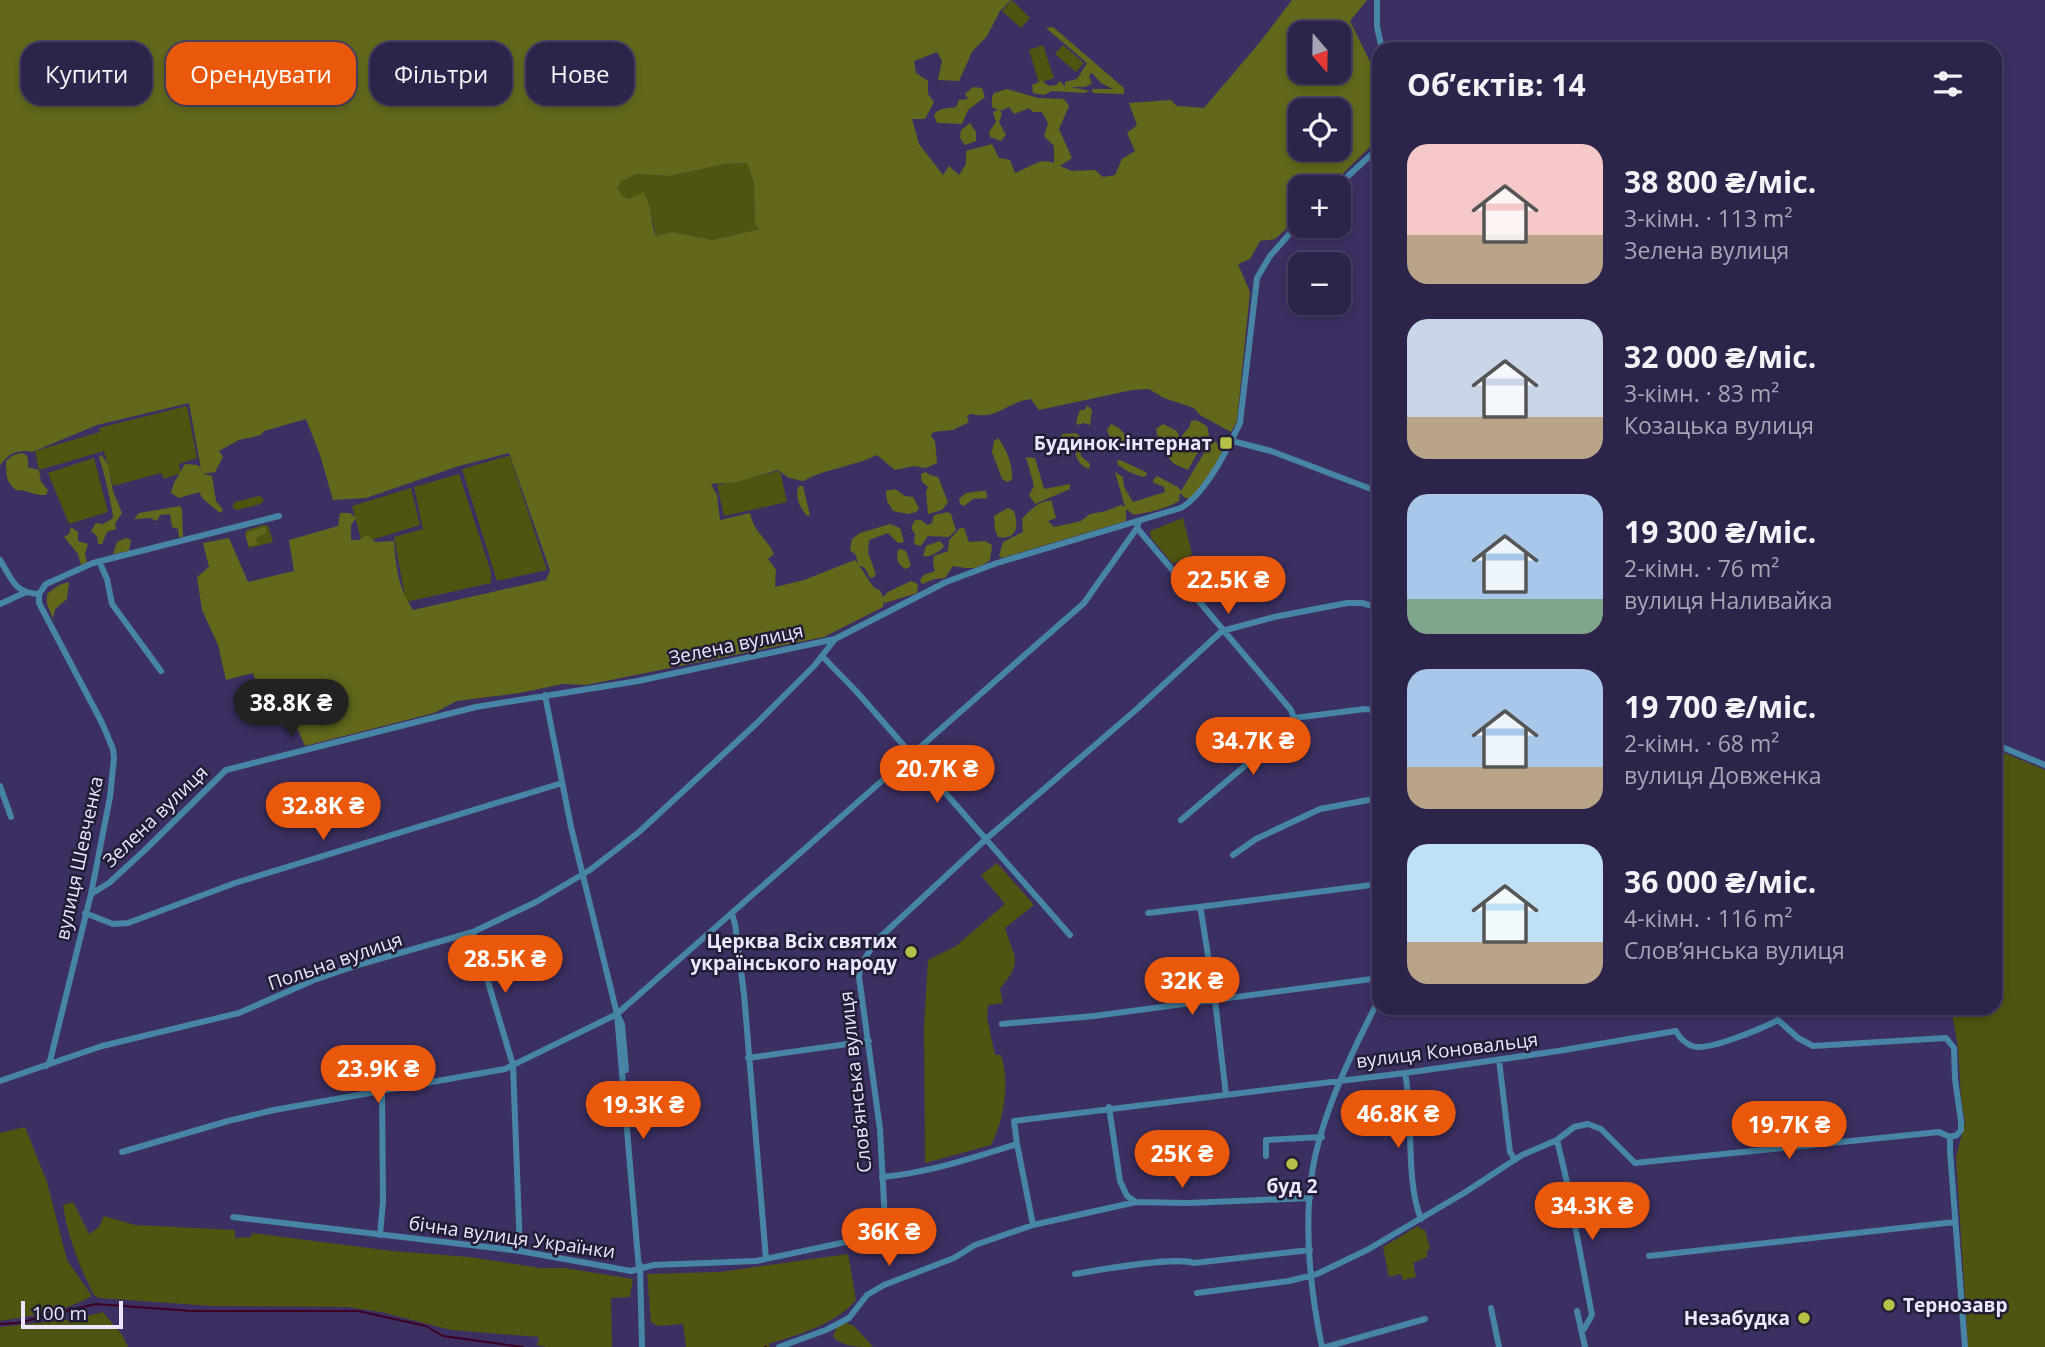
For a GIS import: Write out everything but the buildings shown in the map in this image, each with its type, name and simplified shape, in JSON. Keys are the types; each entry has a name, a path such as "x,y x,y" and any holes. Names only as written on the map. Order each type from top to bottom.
{"street":[{"path":"1377,0 1377,27 1380,42"},
{"path":"1349,175 1372,154"},
{"name":"Зелена вулиця","path":"91,894 108,883 147,848 226,770 476,707 638,681 835,639 946,582 997,563 1138,525 1181,508 1194,500 1232,441 1240,423 1257,278 1270,256 1288,236"},
{"path":"1232,441 1271,451 1372,489"},
{"path":"0,604 24,593 39,594 46,584 99,561 279,516"},
{"path":"122,1152 228,1121 495,1072 617,1014 1084,603 1138,525 1291,710 1294,718 1290,731 1181,820"},
{"path":"0,560 18,589 24,593"},
{"path":"99,561 115,609 161,671"},
{"name":"вулиця Шевченка","path":"39,594 39,603 72,662 113,749 110,797 91,894 50,1061 45,1068"},
{"path":"1223,631 1274,617 1347,603 1372,605"},
{"name":"Словʼянська вулиця","path":"766,1259 878,1235 884,1229 880,1129 859,977 860,967 876,941 986,839 1223,631"},
{"name":"Польна вулиця","path":"0,1082 102,1046 239,1013 314,980 473,932 536,902 582,875 639,832 822,657 835,639"},
{"path":"822,657 856,691 1070,935"},
{"path":"545,695 582,875 617,1014 639,1269 642,1347"},
{"path":"1294,718 1372,710"},
{"path":"2002,747 2045,765"},
{"path":"85,913 113,924 128,923 235,883 562,783"},
{"path":"0,786 11,817"},
{"path":"1233,855 1256,839 1320,808 1372,799"},
{"path":"1148,912 1372,885"},
{"path":"1199,907 1207,942 1226,1095"},
{"path":"732,914 744,994 766,1259"},
{"path":"473,932 513,1065 520,1251"},
{"path":"1002,1024 1094,1016 1372,979"},
{"path":"1372,1015 1342,1081 1313,1165 1310,1198 1313,1302 1324,1347 1425,1319"},
{"name":"вулиця Коновальця","path":"1017,1144 1014,1121 1109,1107 1405,1073 1676,1031 1679,1037 1691,1046 1700,1047 1751,1033 1778,1020 1798,1038 1813,1046 1946,1038 1954,1048 1961,1130 1950,1137"},
{"path":"748,1058 869,1041"},
{"path":"1499,1060 1510,1152 1514,1160"},
{"path":"1405,1073 1410,1095 1413,1170 1421,1219"},
{"name":"бічна вулиця Українки","path":"380,1235 383,1201 382,1091"},
{"path":"1109,1107 1120,1181 1127,1196 1136,1202"},
{"path":"1197,1293 1289,1281 1367,1250 1514,1160 1557,1140 1574,1127 1588,1124 1601,1129 1635,1163 1939,1132 1950,1137 1965,1347"},
{"path":"1266,1156 1266,1140 1322,1137"},
{"path":"1557,1140 1592,1315 1582,1330"},
{"path":"882,1177 906,1175 1017,1144 1033,1225"},
{"path":"779,1347 826,1330 849,1318 867,1295 884,1285 954,1258 975,1245 1033,1225 1136,1202 1188,1203 1310,1198"},
{"name":"бічна вулиця Українки","path":"233,1217 520,1251 631,1271 654,1265 732,1264 766,1259"},
{"path":"1649,1256 1955,1222"},
{"path":"1075,1274 1164,1262 1186,1260 1194,1263 1310,1250"},
{"path":"1491,1308 1499,1347"},
{"path":"1577,1311 1585,1347"}],"shaded area":[{"path":"1012,0 1030,18 1021,28 1002,11"},
{"path":"1043,45 1054,78 1039,83 1029,50"},
{"path":"1063,45 1084,63 1076,72 1055,54"},
{"path":"747,163 754,183 755,223 759,229 712,240 672,232 656,236 647,198 642,193 629,199 622,195 617,187 622,181 636,174 670,176 725,164"},
{"path":"187,406 197,458 179,464 181,473 164,479 161,473 113,486 104,451 39,470 35,451 100,432 99,428"},
{"path":"508,456 547,570 497,581 462,469"},
{"path":"94,458 108,512 69,524 48,473"},
{"path":"780,471 787,502 724,516 717,485"},
{"path":"459,474 491,572 491,583 406,602 394,537 423,529 414,487"},
{"path":"411,488 420,525 362,543 352,506"},
{"path":"259,496 264,499 261,504 237,510 232,507 235,502"},
{"path":"1183,518 1192,554 1173,564 1151,538 1150,531"},
{"path":"268,526 273,542 249,548 245,534 247,530"},
{"path":"2002,752 2045,770 2045,1347 1968,1347 1956,1157 1965,1123 1952,1015 2002,1015"},
{"path":"997,863 1034,905 1005,928 1014,954 1014,966 1000,989 1003,1003 988,1005 987,1018 995,1055 1001,1055 1004,1066 1002,1113 991,1145 925,1163 924,1026 928,960 956,946 1005,904 981,875"},
{"path":"25,1127 47,1182 67,1260 92,1296 59,1310 0,1321 0,1133"},
{"path":"73,1202 89,1234 99,1227 104,1216 135,1225 235,1230 235,1238 251,1237 252,1233 392,1251 469,1257 540,1268 565,1268 633,1279 630,1297 611,1298 612,1347 546,1347 537,1345 539,1337 451,1330 381,1312 347,1307 212,1306 99,1298 94,1295 84,1273 68,1228 63,1205"},
{"path":"1418,1226 1425,1230 1430,1249 1427,1250 1427,1257 1413,1263 1416,1277 1403,1280 1401,1274 1389,1277 1383,1247"},
{"path":"848,1254 856,1300 838,1316 804,1332 768,1344 770,1347 686,1347 683,1324 658,1326 651,1322 647,1274 720,1272"},
{"path":"103,1312 128,1347 0,1347 0,1327 75,1319"},
{"path":"845,1322 854,1326 873,1347 851,1346 836,1340 833,1336 838,1325"}],"green space":[{"path":"0,0 1011,0 1000,11 987,36 972,52 959,81 938,80 942,61 937,52 914,61 916,73 928,81 928,94 934,102 925,119 912,119 919,144 943,175 949,166 959,175 966,164 966,151 992,144 999,158 1010,160 1015,173 1038,162 1054,163 1054,146 1044,136 1048,123 1042,112 1033,112 1029,108 1014,114 1009,107 1000,111 1002,114 999,122 1006,135 1001,141 990,137 989,132 996,122 993,112 998,110 992,107 992,97 994,93 1007,89 1038,98 1064,99 1069,106 1059,129 1072,158 1060,166 1072,171 1095,170 1103,177 1115,175 1122,159 1135,151 1127,133 1137,125 1129,103 1171,100 1177,106 1204,108 1292,0 1367,0 1350,21 1288,21 1288,84 1351,84 1351,23 1372,66 1372,144 1341,175 1288,175 1288,227 1275,239 1260,241 1250,259 1238,264 1250,292 1237,421 1231,432 1200,415 1194,408 1164,398 1149,389 1132,390 1039,410 1031,399 989,415 971,414 967,416 969,422 953,430 933,432 931,436 935,441 937,463 926,468 914,466 895,470 877,455 803,481 789,478 778,470 737,482 711,484 717,495 720,520 750,513 754,526 774,554 768,559 776,570 775,587 804,580 855,560 858,564 856,555 850,550 852,539 860,533 890,524 900,528 904,542 898,543 888,533 869,540 868,553 876,574 874,577 870,578 865,568 859,565 883,597 911,581 918,584 917,593 885,603 884,601 883,607 824,637 586,685 563,684 457,701 434,713 305,746 296,726 298,711 280,701 261,696 253,673 226,680 218,645 202,610 197,577 209,567 203,543 229,538 248,582 294,571 289,540 338,526 340,513 350,513 356,518 351,525 351,540 368,535 375,542 394,541 399,577 413,610 546,580 550,570 509,453 459,466 366,498 333,500 306,419 239,440 219,451 223,457 215,472 203,474 212,476 216,501 223,510 220,513 203,499 199,492 179,498 171,493 185,464 198,465 201,469 189,403 97,425 32,452 14,453 0,466","holes":["747,163 754,183 755,223 759,229 712,240 672,232 656,236 643,192 629,199 622,195 617,187 622,181 636,174 670,176 725,164"]},
{"path":"1053,27 1124,88 1124,94 1093,93 1092,89 1113,89 1101,83 1092,73 1089,75 1092,84 1071,87 1089,91 1085,93 1033,93 1032,85 1042,81 1049,86 1060,81 1065,87 1065,82 1077,79 1087,63 1046,28"},
{"path":"973,87 982,88 985,97 968,110 962,124 937,123 934,115 936,112 956,107 959,100 968,99 965,94"},
{"path":"970,123 976,132 976,141 965,145 960,138 961,130"},
{"path":"1087,405 1092,410 1090,425 1078,425 1076,422 1080,410 1085,410"},
{"path":"1196,420 1207,426 1208,446 1213,440 1223,448 1218,464 1191,499 1180,493 1179,501 1157,510 1134,515 1126,509 1126,521 1002,558 999,556 1003,542 1023,532 1022,519 1044,502 1052,501 1056,518 1048,521 1054,527 1081,521 1090,514 1121,505 1125,507 1115,472 1123,477 1124,487 1133,502 1165,492 1164,487 1154,483 1153,480 1157,476 1181,491 1207,448 1199,450 1188,470 1174,464 1166,455 1176,447 1191,421"},
{"path":"1111,424 1133,440 1131,443 1113,446 1107,430"},
{"path":"1163,424 1177,431 1179,436 1176,442 1158,438 1156,429"},
{"path":"1076,433 1080,436 1081,456 1090,464 1089,469 1077,458 1075,441 1068,442 1065,452 1059,442 1062,434"},
{"path":"998,438 1010,463 1012,480 1007,482 1002,479 992,452 994,441"},
{"path":"20,453 28,458 28,467 39,470 41,482 48,490 46,495 16,490 8,481 6,461"},
{"path":"101,454 108,465 113,491 122,513 115,524 116,529 107,532 102,544 98,544 97,536 91,531 96,523 103,524 113,518 99,458"},
{"path":"1026,457 1035,458 1044,489 1070,484 1070,489 1035,504 1029,495 1034,486"},
{"path":"1117,461 1146,472 1147,475 1143,477 1129,472 1118,465"},
{"path":"926,472 938,477 948,502 942,510 928,514 928,487 922,482 921,474"},
{"path":"799,486 803,486 810,515 807,516 798,502"},
{"path":"895,489 905,496 913,497 919,508 916,512 908,514 893,511 887,501 886,491"},
{"path":"986,491 987,498 973,499 964,506 960,504 959,499 966,493"},
{"path":"180,506 183,537 179,537 178,529 172,527 170,514 160,515 157,521 150,518 134,519 139,513"},
{"path":"1008,508 1014,511 1015,531 1009,536 998,537 994,516"},
{"path":"948,512 956,530 949,537 928,536 921,546 914,544 915,534 911,528 915,520 921,520 927,525 932,523 934,515"},
{"path":"71,527 78,532 78,541 88,544 85,554 87,562 81,565 78,554 64,537 69,534"},
{"path":"265,527 266,533 256,538 257,545 249,546 246,537 248,532"},
{"path":"960,528 964,528 969,542 985,541 992,545 990,560 973,568 953,566 945,578 922,584 920,580 924,575 935,571 934,556 948,551 949,540"},
{"path":"126,538 131,540 129,551 113,554 117,542"},
{"path":"940,541 944,546 940,550 923,556 926,546"},
{"path":"898,550 906,551 911,566 905,569 897,558"},
{"path":"69,582 67,599 55,609 53,619 47,604 47,594 59,585"}],"waterway":[{"path":"0,1324 18,1323 95,1304 192,1311 358,1311 426,1326 443,1336 523,1347"}],"place":[{"name":"Будинок-інтернат","path":"1226,443"},
{"name":"Церква Всіх святих українського народу","path":"911,952"},
{"name":"буд 2","path":"1292,1164"},
{"name":"Тернозавр","path":"1889,1305"},
{"name":"Незабудка","path":"1804,1318"}]}
